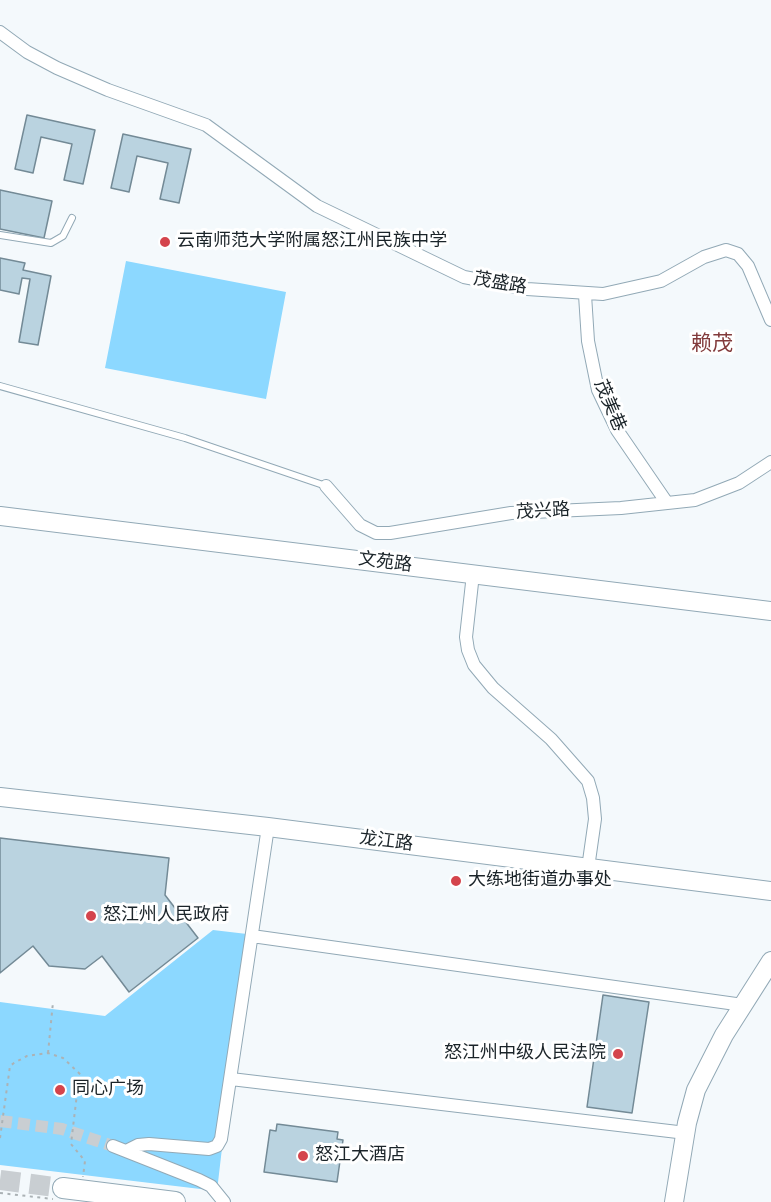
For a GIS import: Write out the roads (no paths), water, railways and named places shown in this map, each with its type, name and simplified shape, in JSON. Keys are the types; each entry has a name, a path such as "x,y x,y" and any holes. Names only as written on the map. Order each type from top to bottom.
{"main road":[{"path":"55,1193 175,1202"}],"street":[{"name":"茂盛路","path":"0,32 27,52 57,68 125,97 196,120 218,132 317,206 435,265 464,277 490,284 585,295 616,293 673,275 704,257 726,250 738,254 748,266 771,320"},
{"name":"茂美巷","path":"585,295 588,341 598,390 617,430 667,503"},
{"name":"茂兴路","path":"326,486 360,525 381,534 511,513 621,508 695,500 722,491 771,462"},
{"name":"文苑路","path":"0,516 771,611"},
{"path":"473,574 466,637 468,650 474,665 493,688 551,739 588,781 593,798 595,819 588,868"},
{"name":"龙江路","path":"0,796 268,827 771,891"},
{"path":"126,1151 138,1145 149,1144 198,1150 217,1146 224,1129 268,827"},
{"path":"252,936 743,1005"},
{"path":"674,1202 686,1133 700,1080 771,961"},
{"path":"231,1079 686,1133"},
{"path":"113,1146 212,1186 224,1202"}],"lane":[{"path":"0,235 51,243 63,236 72,218"},
{"path":"0,386 185,438 326,486"}],"tunnel":[{"path":"0,1121 62,1129 113,1146"},
{"path":"0,1180 63,1188"}],"place":[{"name":"云南师范大学附属怒江州民族中学","path":"165,242"},
{"name":"大练地街道办事处","path":"456,881"},
{"name":"怒江州人民政府","path":"91,916"},
{"name":"怒江州中级人民法院","path":"618,1054"},
{"name":"同心广场","path":"60,1090"},
{"name":"怒江大酒店","path":"303,1156"}],"district":[{"name":"赖茂","path":"712,345"}]}
